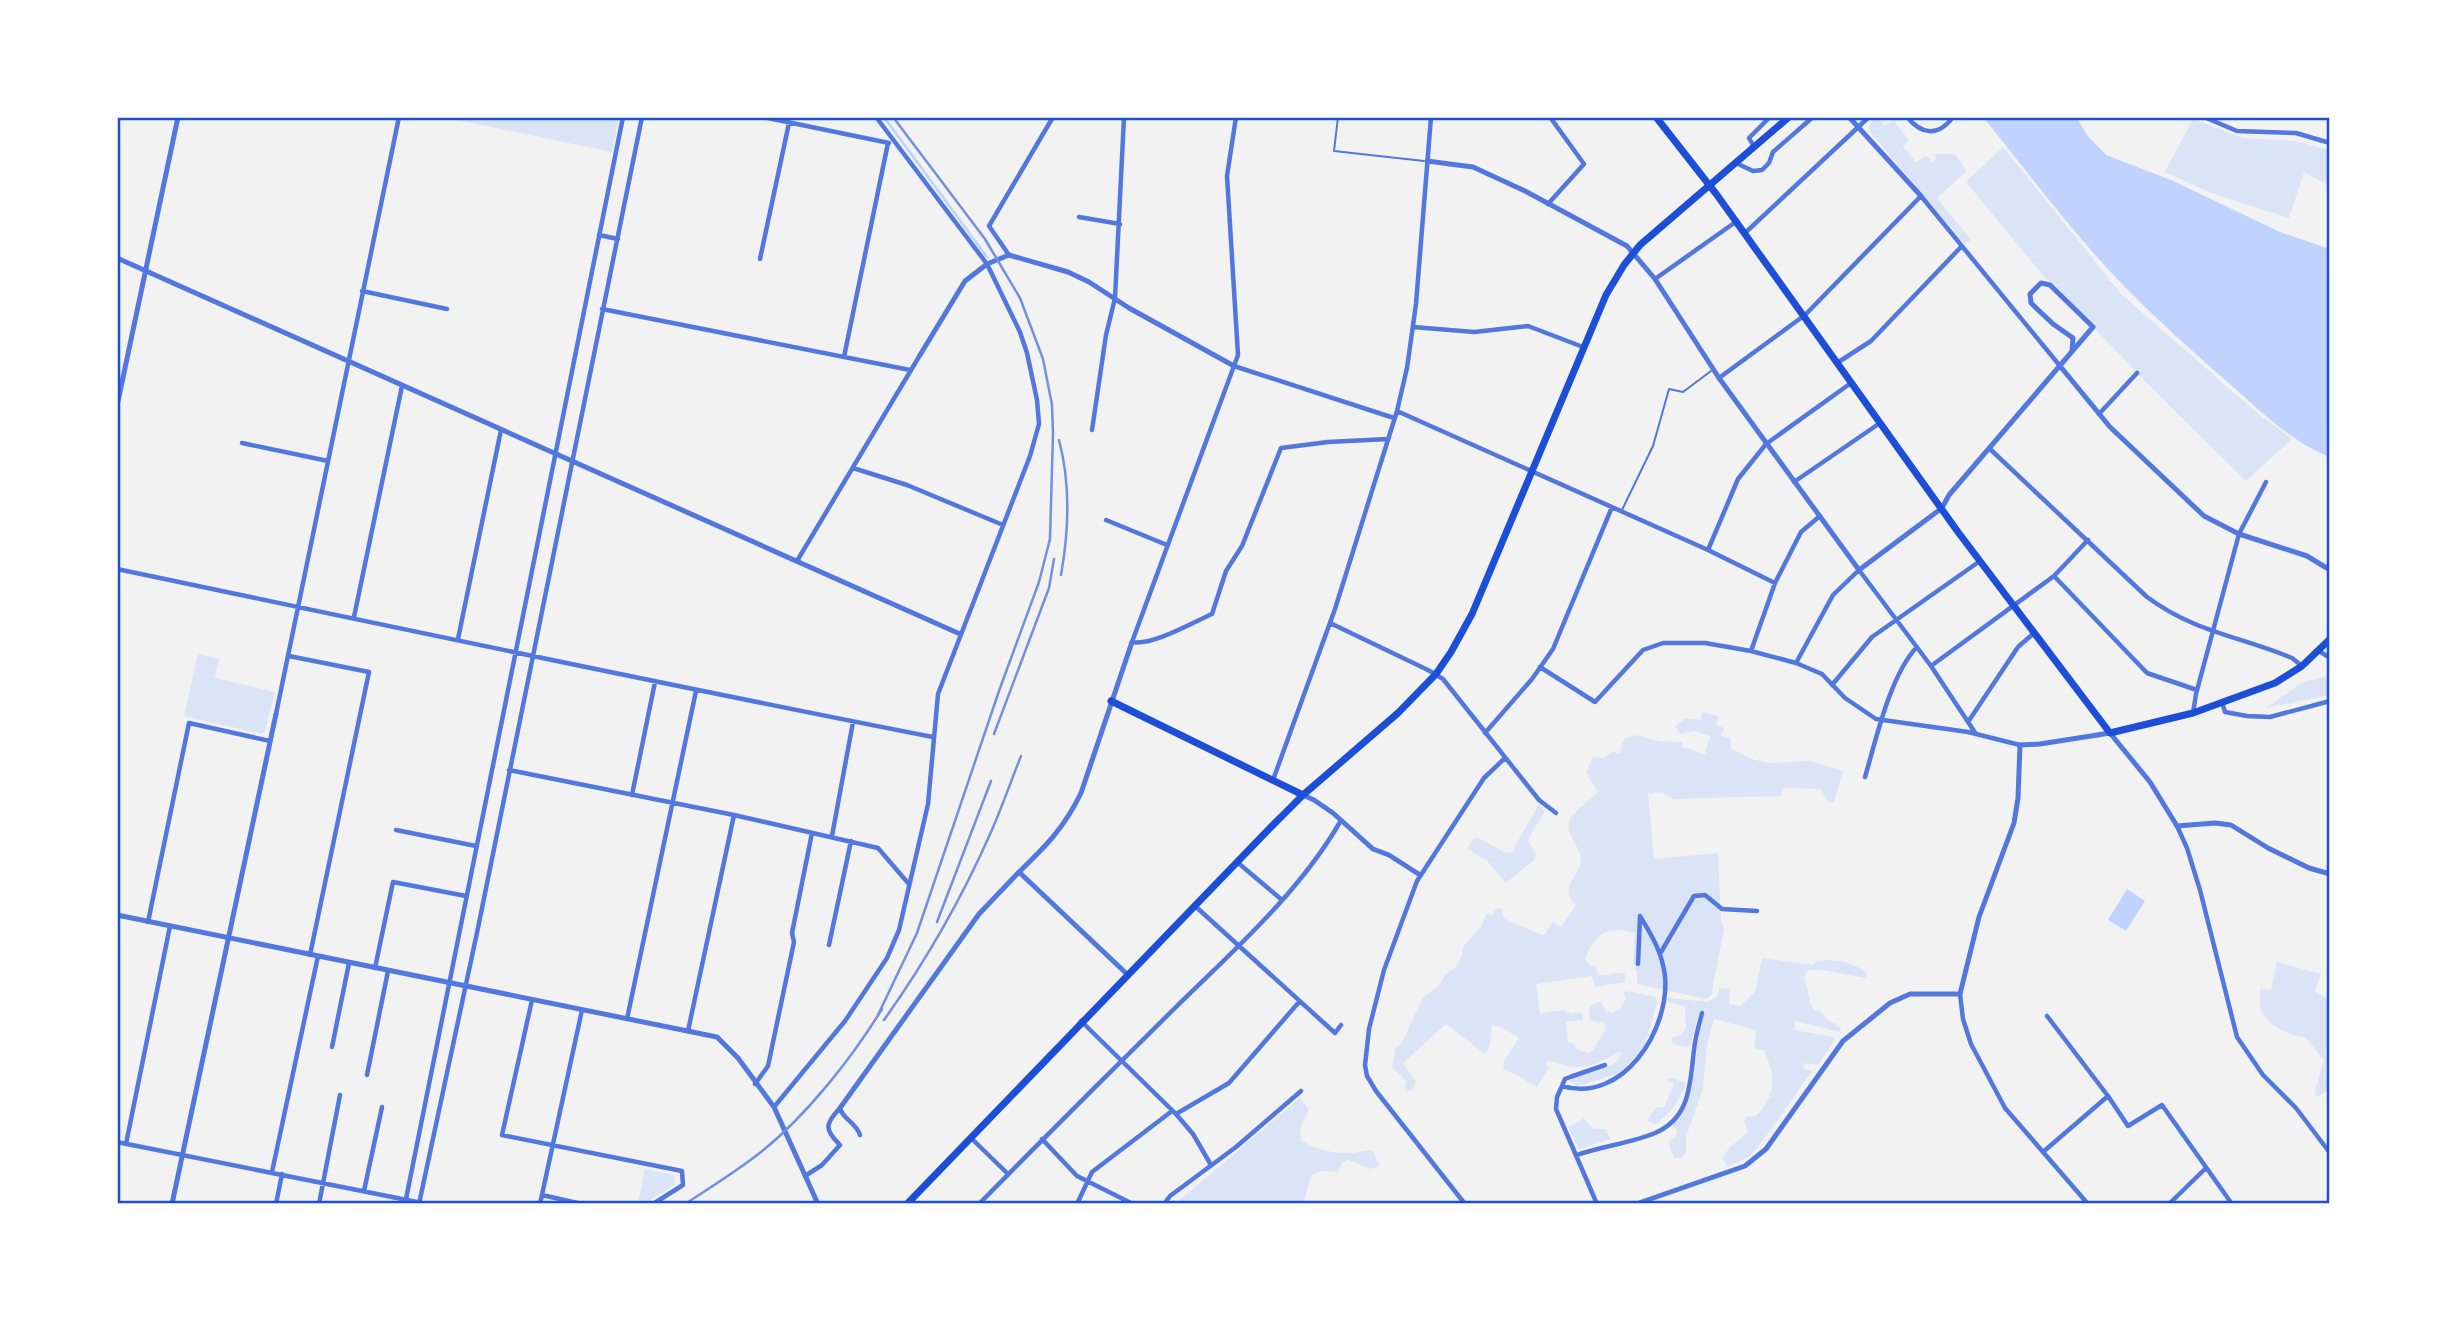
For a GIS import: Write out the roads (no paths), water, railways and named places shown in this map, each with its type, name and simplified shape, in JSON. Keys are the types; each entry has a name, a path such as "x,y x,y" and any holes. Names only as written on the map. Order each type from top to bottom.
{"main road":[{"path":"1656,117 1737,221 1980,561 2110,733 2193,713 2275,683 2302,666 2330,639"},
{"path":"906,1204 1303,795 1398,713 1436,674 1472,614 1606,295 1633,253 1788,117"},
{"path":"1111,701 1303,795"}],"street":[{"path":"117,406 178,117"},
{"path":"172,1204 289,656 297,605 399,117"},
{"path":"406,1201 623,117"},
{"path":"419,1203 642,117"},
{"path":"763,117 897,145"},
{"path":"774,1107 845,1021 887,958 899,930 928,804 938,694 1030,456 1039,424 1027,353 1015,321 987,264 876,117"},
{"path":"1009,255 989,226 1054,117"},
{"path":"1092,430 1115,298 1124,117"},
{"path":"805,1176 822,1165 840,1145 830,1135 828,1128 831,1118 973,921 1064,825 1082,793 1111,701 1239,348 1227,176 1236,117"},
{"path":"1272,780 1330,623 1397,411 1413,327 1431,117"},
{"path":"1548,204 1584,164 1550,117"},
{"path":"1754,147 1749,138 1751,134 1770,117"},
{"path":"1736,163 1753,171 1762,170 1769,163 1773,152 1813,117"},
{"path":"1849,117 1921,196 2099,415 2197,510 2221,527 2307,556 2330,569"},
{"path":"1745,233 1869,117"},
{"path":"1907,117 1916,128 1928,132 1941,128 1953,117"},
{"path":"2204,117 2237,131 2296,133 2330,143"},
{"path":"760,259 789,123"},
{"path":"844,357 888,143"},
{"path":"1427,161 1473,167 1627,246 1655,279 1719,378 1931,666 1976,734"},
{"path":"1719,378 1805,316 1921,196"},
{"path":"1079,217 1120,224"},
{"path":"1655,279 1737,221"},
{"path":"599,235 618,239"},
{"path":"1837,363 1871,341 1961,247"},
{"path":"797,561 965,281 987,264 1009,255 1068,272 1089,282 1148,319 1234,366 1394,418"},
{"path":"117,258 960,634"},
{"path":"1796,663 1833,595 1859,570 1942,508 1949,495 2093,327 2050,285 2041,283 2030,294 2031,303 2073,338 2072,350"},
{"path":"362,291 447,309"},
{"path":"602,309 911,370"},
{"path":"1413,327 1474,331 1528,326 1583,347"},
{"path":"2099,415 2137,373"},
{"path":"1708,550 1738,479 1766,444 1851,383"},
{"path":"355,617 402,386"},
{"path":"1397,411 1708,550 1775,583"},
{"path":"1794,482 1880,423"},
{"path":"458,639 501,430"},
{"path":"1132,642 1150,640 1212,614 1226,570 1242,546 1281,447 1388,439"},
{"path":"242,443 328,461"},
{"path":"1990,449 2147,597 2164,609 2213,633 2292,658 2302,666"},
{"path":"853,468 907,485 1003,526"},
{"path":"2193,713 2239,534 2266,482"},
{"path":"1485,733 1553,649 1612,507"},
{"path":"1751,651 1775,583 1801,532 1820,516"},
{"path":"1106,520 1167,545"},
{"path":"1931,666 2054,576 2088,540"},
{"path":"1832,685 1872,637 1895,618 1980,561"},
{"path":"117,569 355,617 696,691 933,737"},
{"path":"2054,576 2147,673 2197,690"},
{"path":"1330,623 1443,679 1539,800 1556,813"},
{"path":"1968,722 2018,647 2034,632"},
{"path":"1540,667 1595,702 1643,650 1663,643 1695,643 1751,651 1796,663 1822,674 1845,698 1876,719 1976,734 2020,745 2110,733 2150,782 2187,848 2237,1037 2263,1075 2295,1108 2330,1153"},
{"path":"1865,777 1882,720 1908,657 1917,647"},
{"path":"2319,651 2330,658"},
{"path":"289,656 369,672 310,955"},
{"path":"632,795 655,682"},
{"path":"627,1019 696,691"},
{"path":"2222,702 2225,712 2270,717 2330,701"},
{"path":"832,836 853,722"},
{"path":"148,922 189,723 270,741"},
{"path":"2020,745 2014,822 1979,917 1959,994 1971,1044 1998,1098 2088,1204"},
{"path":"1465,1204 1376,1091 1367,1076 1365,1065 1376,998 1420,875 1484,778 1505,758"},
{"path":"509,770 851,841 881,850 909,884"},
{"path":"1303,795 1314,800 1373,849 1390,855 1420,875"},
{"path":"688,1031 734,816"},
{"path":"979,1204 1238,947 1282,900 1340,822"},
{"path":"2177,826 2215,823 2231,825 2309,868 2330,874"},
{"path":"396,830 476,846"},
{"path":"755,1084 768,1066 794,942 792,933 812,833"},
{"path":"829,945 851,841"},
{"path":"1237,861 1282,900"},
{"path":"1019,873 1128,975"},
{"path":"375,968 393,882 466,896"},
{"path":"1661,953 1694,895 1706,895 1722,908 1757,911"},
{"path":"1194,906 1335,1034 1341,1025"},
{"path":"117,915 722,1040 774,1107 818,1204"},
{"path":"1562,1086 1571,1089 1595,1088 1608,1084 1634,1063 1648,1044 1665,994 1661,953 1640,916 1637,964"},
{"path":"126,1144 170,926"},
{"path":"272,1172 318,957"},
{"path":"332,1047 349,963"},
{"path":"368,1075 388,971"},
{"path":"1636,1204 1745,1166 1766,1149 1843,1041 1890,1003 1910,994 1959,994"},
{"path":"532,1000 502,1135 682,1171 683,1185 653,1204"},
{"path":"1077,1204 1092,1172 1174,1112 1228,1083 1299,1002"},
{"path":"540,1204 582,1010"},
{"path":"1577,1155 1656,1133 1673,1121 1686,1100 1693,1077 1694,1048 1702,1013"},
{"path":"2047,1016 2128,1126 2162,1105 2232,1204"},
{"path":"1082,1021 1174,1112 1193,1134 1212,1165"},
{"path":"1597,1204 1556,1109 1557,1097 1565,1079 1605,1065"},
{"path":"1164,1204 1170,1196 1236,1147 1301,1091"},
{"path":"319,1204 340,1095"},
{"path":"2043,1152 2108,1096"},
{"path":"364,1191 382,1107"},
{"path":"840,1108 844,1116 856,1125 860,1135"},
{"path":"971,1137 1008,1174"},
{"path":"1042,1139 1077,1176 1133,1204"},
{"path":"117,1142 427,1204"},
{"path":"2169,1204 2206,1168"},
{"path":"276,1204 282,1174"},
{"path":"542,1195 582,1204"}],"lane":[{"path":"1338,117 1334,151 1427,161"},
{"path":"1622,511 1653,446 1669,389 1683,392 1714,369"}],"water":[{"path":"1983,117 2076,117 2087,135 2106,155 2171,180 2280,232 2330,249 2330,457 2303,444 2278,426 2141,303 2076,233"},
{"path":"2127,889 2145,901 2126,931 2108,920"}],"waterway":[{"path":"884,117 987,257"}],"railway":[{"path":"878,1015 917,933 1039,582 1050,539 1053,434 1052,405 1043,359 1020,298 985,239 893,117"},
{"path":"1059,440 1066,474 1068,508 1061,575"},
{"path":"994,734 1049,588 1054,559"},
{"path":"884,1020 929,952 968,881 995,823 1021,756"},
{"path":"937,922 991,781"},
{"path":"685,1204 724,1179 778,1138 842,1066 882,1009"}]}
